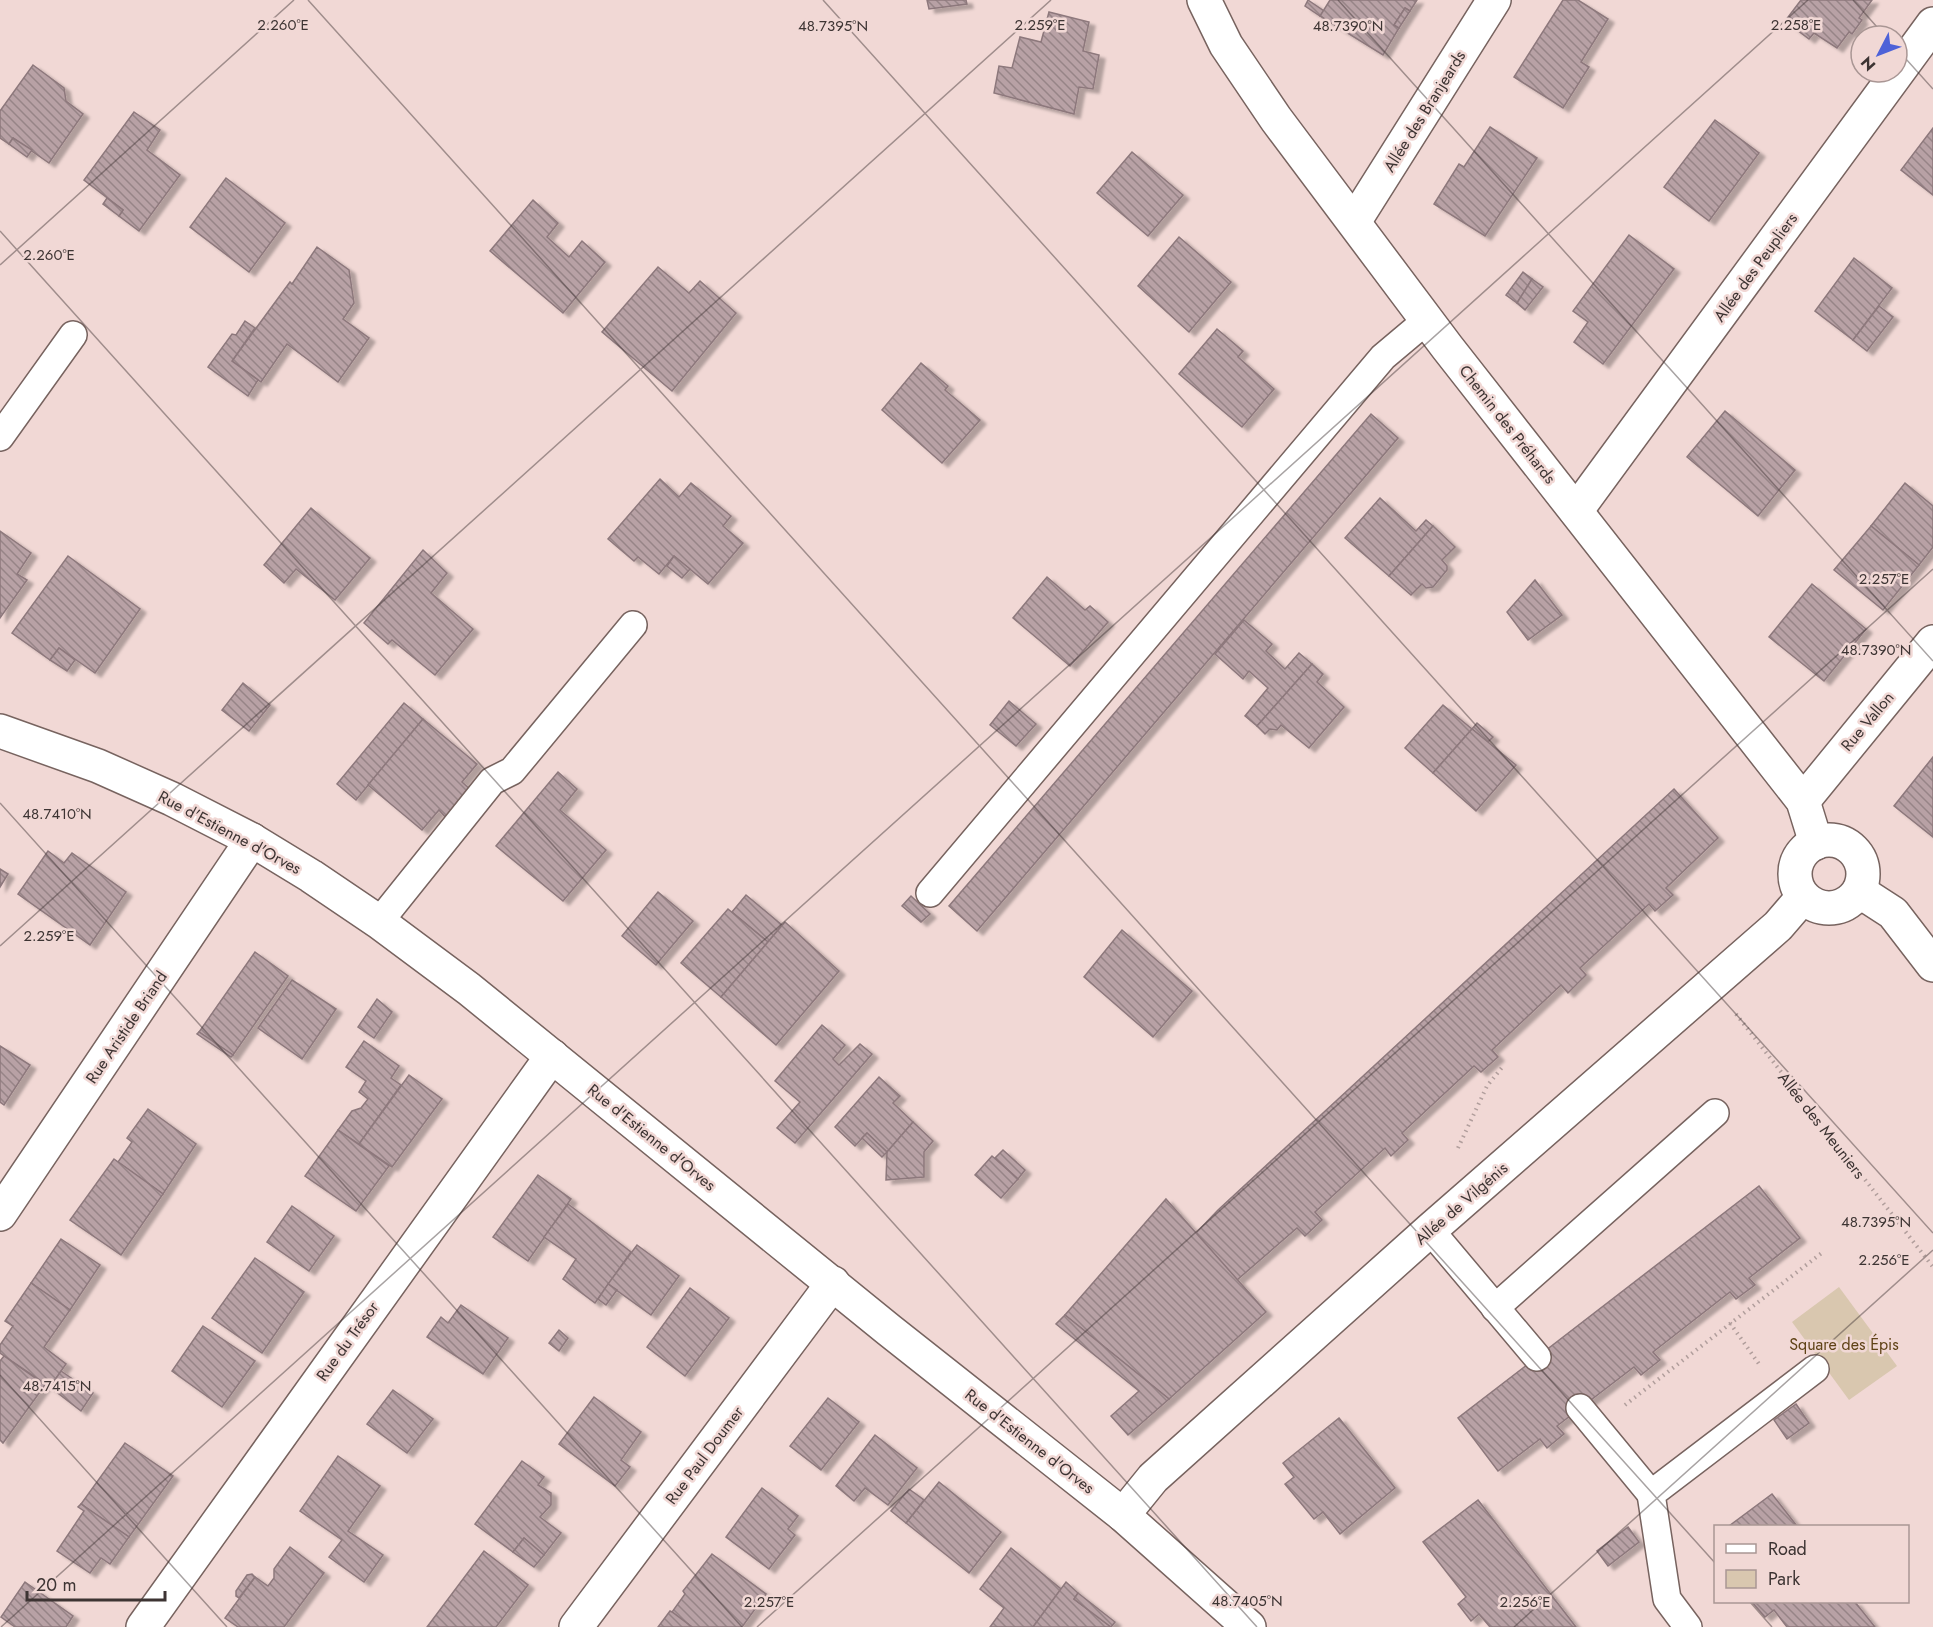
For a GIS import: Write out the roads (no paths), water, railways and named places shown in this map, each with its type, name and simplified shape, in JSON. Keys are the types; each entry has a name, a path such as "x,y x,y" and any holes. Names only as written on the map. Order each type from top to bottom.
{"street":[{"name":"Chemin des Préhards","path":"1204,0 1226,45 1276,119 1427,321 1803,801 1816,843"},
{"name":"Allée des Branjeards","path":"1354,222 1494,0"},
{"name":"Allée des Peupliers","path":"1576,511 1933,24"},
{"name":"Rue Vallon","path":"1803,801 1933,642"},
{"name":"Rue d'Estienne d'Orves","path":"0,731 98,766 171,799 252,840 379,922 469,989 1123,1515 1249,1627"},
{"name":"Rue Aristide Briand","path":"0,1214 252,840"},
{"path":"1825,840 1844,843 1858,856 1863,873 1859,891 1846,904 1828,908 1818,907 1803,897 1798,887 1795,877 1800,856 1807,848 1825,840"},
{"path":"1859,891 1923,935 1933,965"},
{"name":"Allée de Vilgénis","path":"1123,1515 1153,1478 1430,1230 1778,926 1803,897"},
{"name":"Rue du Trésor","path":"143,1627 552,1056"},
{"name":"Rue Paul Doumer","path":"576,1627 833,1283"}],"lane":[{"path":"930,893 1383,357 1427,321"},
{"path":"0,437 74,335"},
{"path":"379,922 492,781 512,771 633,625"},
{"path":"1496,1308 1715,1113"},
{"path":"1430,1230 1537,1357"},
{"path":"1651,1494 1815,1369"},
{"path":"1588,1418 1651,1494 1667,1599 1688,1627"}],"park label":[{"name":"Square des Épis","path":"1844,1344"}]}
